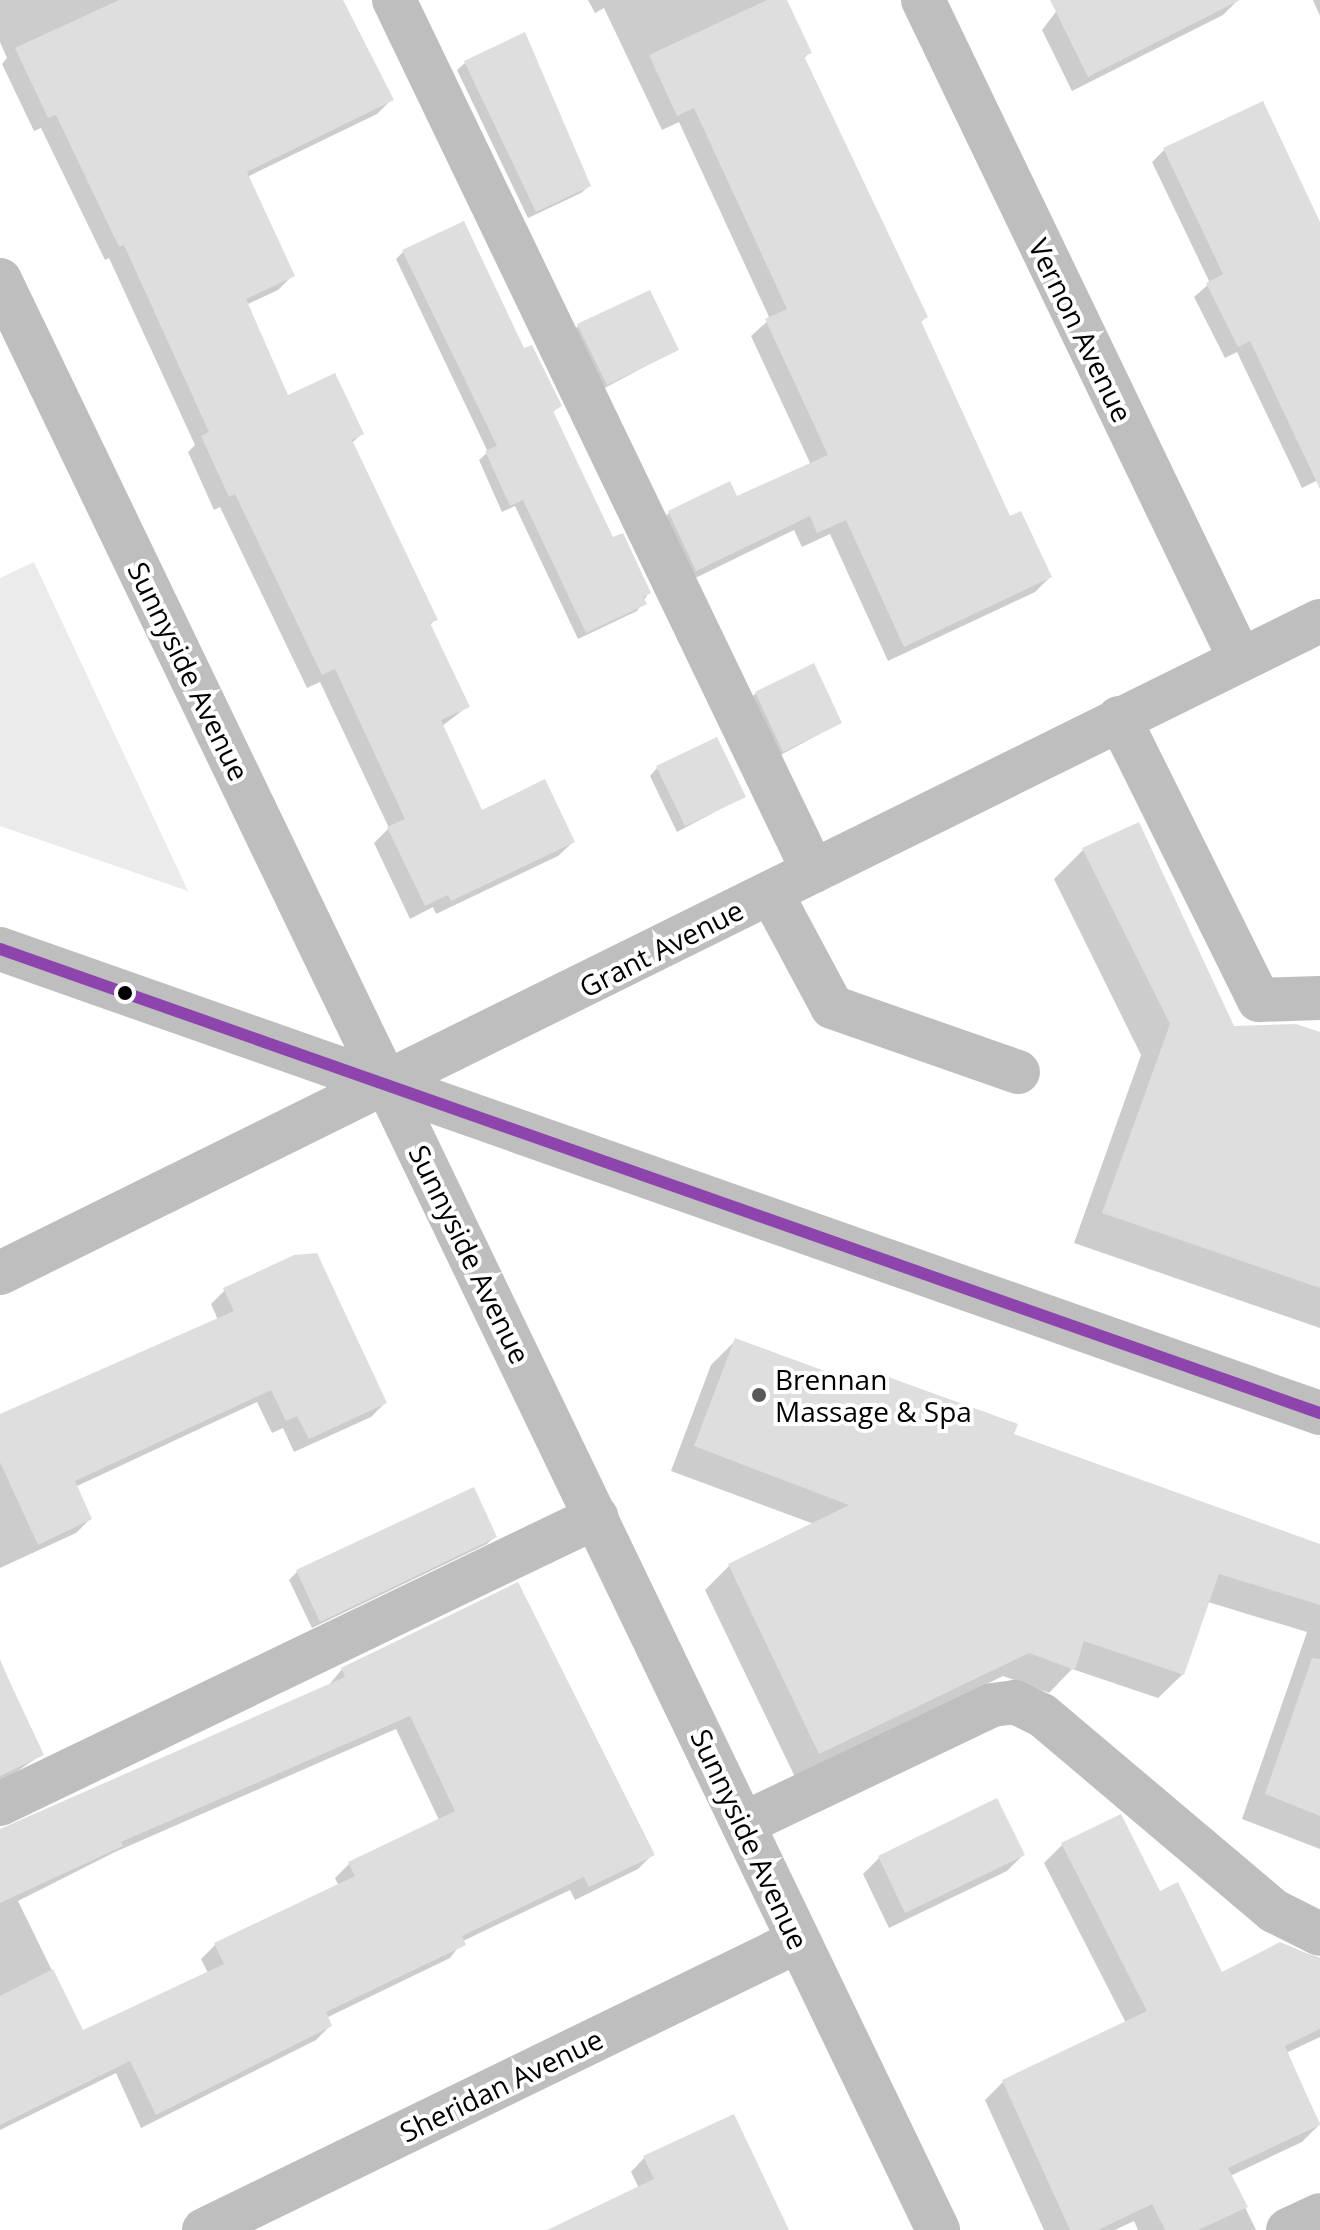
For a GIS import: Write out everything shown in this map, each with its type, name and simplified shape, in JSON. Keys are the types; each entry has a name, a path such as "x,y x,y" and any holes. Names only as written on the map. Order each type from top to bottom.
{"street":[{"path":"394,0 813,871"},
{"name":"Vernon Avenue","path":"923,0 1240,659"},
{"name":"Sunnyside Avenue","path":"5,304 389,1084 938,2230"},
{"name":"Grant Avenue","path":"0,1273 389,1084 1119,718 1320,621"},
{"path":"1119,718 1259,1000 1320,998"},
{"path":"771,893 832,1007 1018,1072"},
{"path":"0,949 1320,1413"},
{"path":"0,1804 596,1517"},
{"path":"743,1824 992,1705 1015,1702 1042,1715 1274,1911 1320,1934"},
{"name":"Sheridan Avenue","path":"204,2230 798,1941"},
{"path":"1288,2230 1320,2215"}],"shaded area":[{"path":"34,562 188,891 0,826 0,578"}],"building":[{"path":"119,0 343,0 394,100 247,172 295,276 246,299 288,395 335,373 364,434 352,440 438,620 430,623 470,707 441,720 482,810 545,779 575,842 451,901 448,895 425,906 387,827 405,819 335,669 322,675 235,494 229,497 201,436 209,432 124,245 119,247 56,115 48,118 15,48"},
{"path":"767,0 787,0 812,53 804,56 928,317 921,321 1010,516 1021,511 1052,577 904,647 846,520 817,533 810,516 696,571 668,511 730,481 737,496 828,455 765,319 787,309 694,108 677,116 649,55"},
{"path":"1050,0 1240,0 1088,77"},
{"path":"525,32 591,186 536,212 464,61"},
{"path":"1263,101 1320,222 1320,489 1250,341 1238,347 1206,283 1223,274 1163,148"},
{"path":"464,221 524,348 532,345 562,406 553,411 613,537 623,533 651,593 643,597 647,604 586,633 523,500 510,506 485,451 497,446 402,250"},
{"path":"650,290 679,350 607,385 577,324"},
{"path":"814,663 842,723 783,752 755,692"},
{"path":"717,737 746,797 685,826 656,766"},
{"path":"1139,822 1234,1026 1296,1024 1320,1032 1320,1288 1102,1213 1170,1024 1082,848"},
{"path":"317,1253 387,1403 309,1439 297,1416 286,1421 271,1390 75,1481 92,1519 38,1545 0,1462 0,1414 234,1311 223,1288 294,1255"},
{"path":"735,1338 874,1389 880,1374 1018,1424 1014,1434 1320,1544 1320,1605 1219,1574 1184,1675 1084,1641 1075,1670 1029,1653 819,1754 728,1564 849,1505 694,1446"},
{"path":"474,1487 497,1537 320,1622 296,1570"},
{"path":"518,1582 655,1855 589,1887 584,1877 462,1936 466,1945 326,2012 332,2026 156,2115 130,2061 0,2125 0,1996 53,1969 83,2030 224,1964 214,1943 355,1876 348,1862 455,1811 410,1716 121,1842 123,1846 0,1903 0,1829 345,1677 341,1668"},
{"path":"1312,1658 1320,1659 1320,1816 1265,1794"},
{"path":"0,1661 44,1755 0,1776"},
{"path":"997,1798 1025,1855 905,1913 878,1856"},
{"path":"1121,1814 1160,1891 1178,1882 1222,1972 1280,1942 1320,1959 1320,2029 1285,2046 1320,2125 1228,2168 1248,2207 1198,2230 1165,2230 1152,2204 1098,2230 1070,2230 1002,2080 1147,2011 1061,1843"},
{"path":"734,2114 789,2230 547,2230 654,2179 643,2156"}],"transit line":[{"path":"0,949 1320,1413"}],"place":[{"name":"Brennan Massage & Spa","path":"759,1395"}]}
